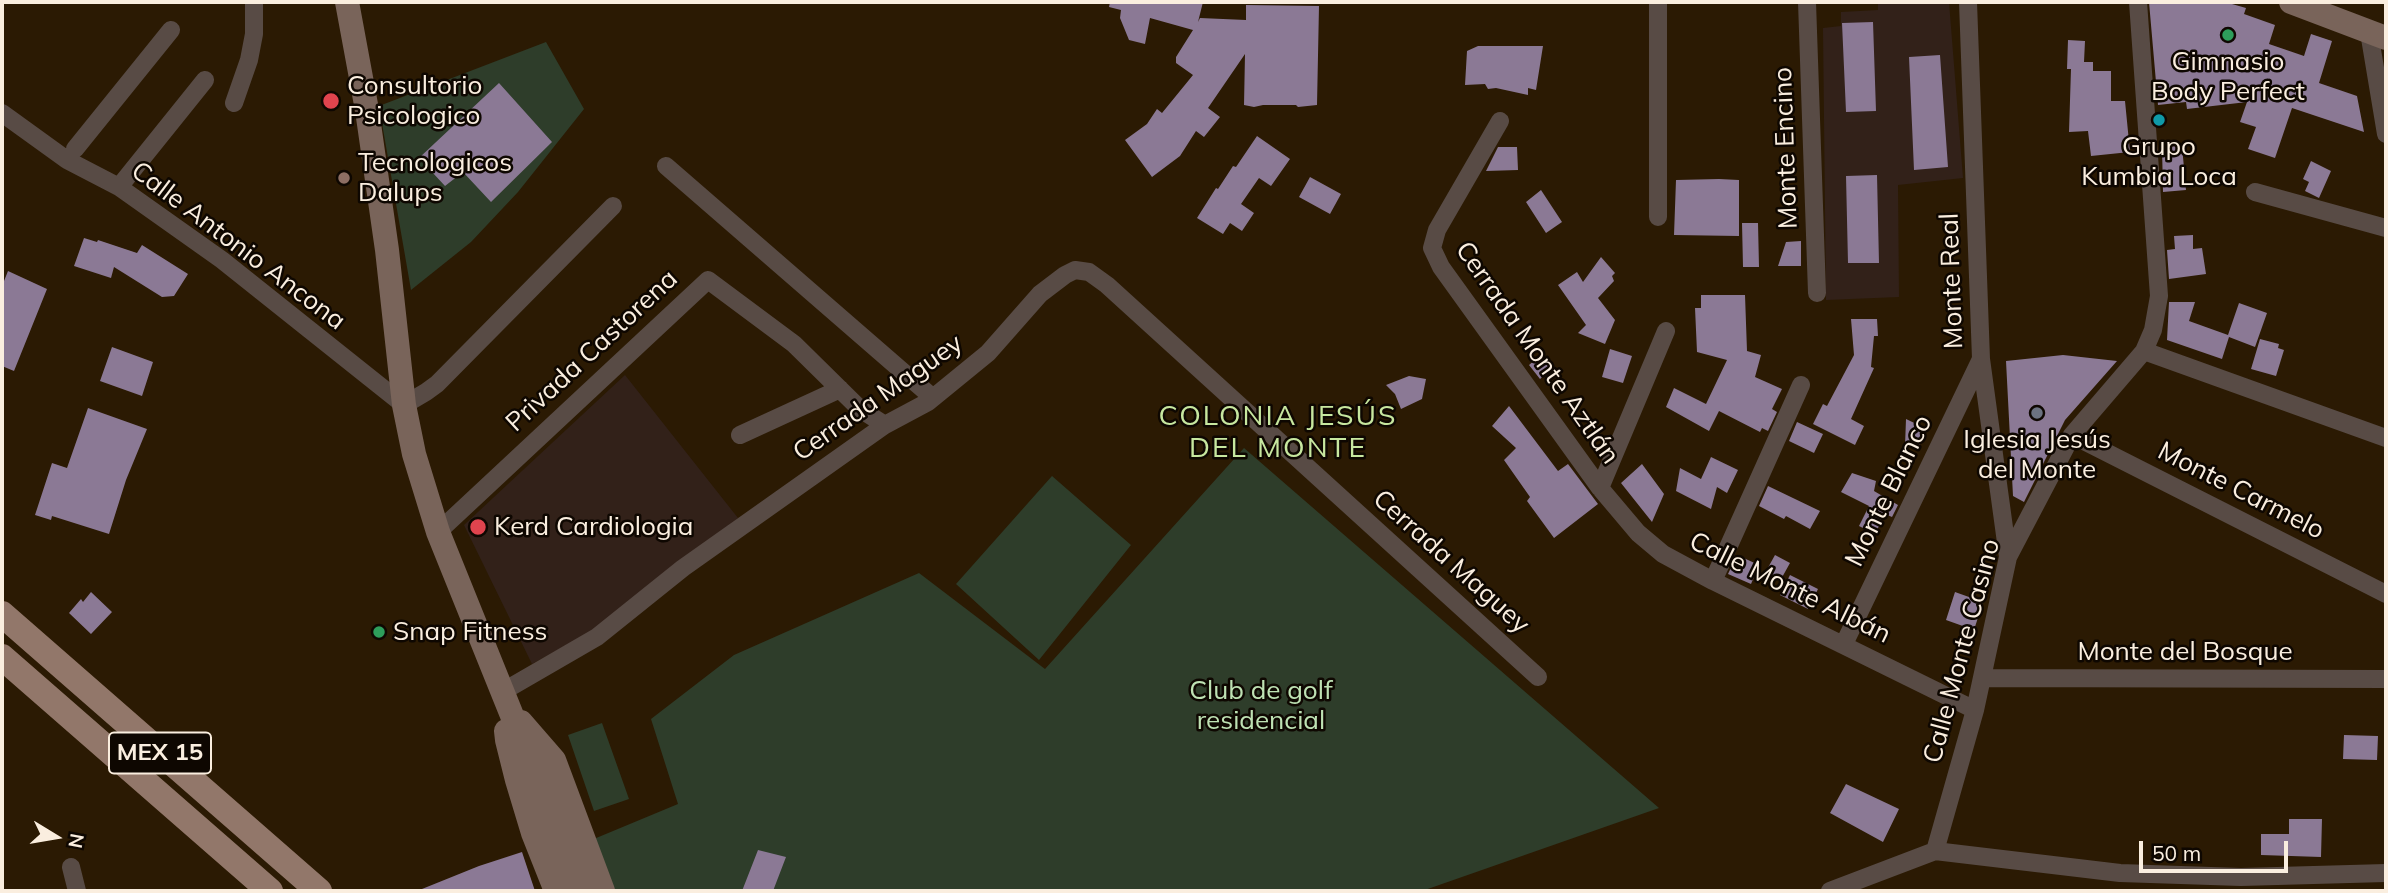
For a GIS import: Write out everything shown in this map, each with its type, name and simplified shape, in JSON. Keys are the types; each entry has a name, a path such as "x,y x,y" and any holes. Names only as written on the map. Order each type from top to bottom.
{"main road":[{"path":"347,2 367,110 387,250 404,405 414,454 438,531 536,775 578,891"},
{"path":"2291,2 2378,35"},
{"name":"MEX 15","path":"2,614 319,891"},
{"name":"MEX 15","path":"2,657 270,891"},
{"path":"504,699 506,740 533,833 556,891"},
{"path":"504,699 554,760 603,891"},
{"path":"272,851 334,891"}],"street":[{"path":"234,103 250,60 254,34 254,2"},
{"path":"1658,2 1658,217"},
{"name":"Monte Encino","path":"1807,2 1817,293"},
{"name":"Monte Real","path":"1968,2 1981,359 2008,557"},
{"name":"Calle Monte Casino","path":"1935,851 1983,678 2008,557 2072,435 2144,351 2153,330 2159,296 2137,2"},
{"path":"75,149 171,30"},
{"path":"2378,35 2386,134"},
{"path":"119,187 205,79"},
{"name":"Calle Antonio Ancona","path":"2,113 67,160 119,187 222,260 404,405"},
{"name":"Cerrada Monte Aztlán","path":"1500,121 1437,230 1432,248 1441,267 1600,488"},
{"path":"666,166 932,397"},
{"path":"2255,192 2386,228"},
{"path":"404,405 436,384 613,206"},
{"name":"Cerrada Maguey","path":"504,699 597,637 683,568 884,425 932,397 988,353 1040,294 1075,270 1089,272 1107,285 1538,677"},
{"name":"Privada Castorena","path":"438,531 708,280 794,344 860,409 884,425"},
{"path":"1600,488 1666,331"},
{"path":"2144,351 2386,438"},
{"name":"Monte Blanco","path":"1844,645 1981,359"},
{"path":"1713,581 1801,385"},
{"path":"740,435 840,389"},
{"name":"Monte Carmelo","path":"2072,435 2386,594"},
{"name":"Calle Monte Albán","path":"1600,488 1638,533 1663,554 1975,710"},
{"name":"Monte del Bosque","path":"1983,678 2386,679"},
{"path":"1830,891 1935,851 2120,873 2241,877 2386,873"},
{"path":"71,867 77,891"}],"shaded area":[{"path":"1878,2 1949,2 1963,178 1898,185 1899,297 1826,300 1823,28 1841,26 1841,12 1878,10"},
{"path":"625,375 738,518 612,620 532,664 464,525"}],"green space":[{"path":"546,42 584,109 518,192 471,242 411,290 379,106"},
{"name":"Club de golf residencial","path":"1244,448 1659,808 1422,891 608,891 589,841 678,804 651,719 734,655 919,573 1045,669"},
{"path":"1052,476 1131,545 1039,660 956,584"},
{"path":"602,723 629,799 594,811 568,735"}],"building":[{"path":"1110,2 1203,2 1198,22 1200,18 1246,20 1246,5 1319,6 1317,105 1244,105 1245,54 1208,108 1220,117 1204,137 1196,131 1180,156 1152,177 1125,140 1147,124 1157,109 1162,113 1193,75 1176,63 1176,57 1193,30 1150,18 1145,44 1129,40 1120,18 1121,10 1109,7"},
{"path":"2149,2 2225,2 2246,8 2244,14 2275,25 2269,44 2304,56 2311,34 2332,41 2319,83 2357,96 2364,132 2292,108 2275,158 2248,149 2256,127 2240,122 2247,102 2187,109 2186,102 2158,105"},
{"path":"1873,22 1876,111 1846,112 1842,23"},
{"path":"2068,40 2085,41 2084,62 2093,62 2093,71 2111,71 2111,101 2125,101 2130,152 2091,156 2088,131 2069,132 2071,69 2067,69"},
{"path":"1478,46 1543,46 1536,90 1528,88 1528,95 1496,88 1488,89 1485,84 1465,85 1467,51"},
{"path":"1940,55 1948,167 1914,170 1909,57"},
{"path":"499,83 552,142 491,202 463,172 445,186 419,158"},
{"path":"1257,136 1290,159 1271,186 1259,178 1241,204 1254,213 1242,231 1230,223 1223,234 1197,218 1216,188 1218,189 1233,166 1236,167"},
{"path":"2182,146 2186,190 2163,192 2162,147"},
{"path":"1498,147 1517,147 1518,170 1486,171"},
{"path":"2311,161 2331,171 2319,198 2305,191 2309,182 2303,179"},
{"path":"1877,175 1879,263 1848,263 1846,176"},
{"path":"1310,177 1341,194 1330,214 1299,197"},
{"path":"1676,180 1739,180 1739,236 1674,235"},
{"path":"1541,190 1562,222 1546,233 1526,202"},
{"path":"1742,223 1758,223 1759,267 1743,267"},
{"path":"2193,235 2193,249 2202,248 2206,274 2169,279 2167,250 2175,249 2174,236"},
{"path":"84,238 137,253 142,245 188,274 174,296 162,297 114,267 111,278 74,266"},
{"path":"1801,241 1801,266 1778,266 1786,242"},
{"path":"1601,257 1615,273 1612,276 1614,281 1598,298 1615,320 1605,344 1578,333 1586,325 1558,285 1577,272 1583,282"},
{"path":"8,271 47,289 14,371 2,366 2,286"},
{"path":"1701,295 1745,295 1747,351 1761,355 1755,377 1782,389 1772,409 1777,412 1768,431 1762,428 1760,432 1719,411 1709,431 1666,407 1674,388 1706,404 1727,360 1697,352 1695,308 1701,308"},
{"path":"2169,302 2195,302 2189,321 2228,335 2239,303 2267,313 2255,347 2229,337 2222,359 2167,340"},
{"path":"1851,319 1877,319 1878,336 1874,336 1871,367 1874,368 1851,419 1864,426 1855,445 1813,424 1823,404 1827,406 1854,355"},
{"path":"2260,339 2279,344 2278,348 2284,350 2276,376 2251,369"},
{"path":"112,347 153,362 142,396 100,381"},
{"path":"1610,349 1632,356 1623,383 1602,377"},
{"path":"1542,354 1552,368 1540,379 1529,365"},
{"path":"2063,355 2117,361 2065,420 2024,502 2013,496 2006,361"},
{"path":"1409,376 1426,379 1422,399 1401,409 1395,394 1386,385"},
{"path":"1509,406 1558,471 1568,464 1598,504 1554,538 1527,501 1530,497 1504,460 1516,448 1492,426"},
{"path":"88,408 147,429 126,480 109,534 52,516 51,520 35,515 52,463 67,468"},
{"path":"1906,419 1927,429 1918,449 1905,446"},
{"path":"1797,422 1823,434 1814,453 1789,441"},
{"path":"1711,457 1738,470 1727,493 1717,487 1711,509 1676,491 1680,468 1701,479"},
{"path":"1642,464 1664,494 1652,522 1621,483"},
{"path":"1852,473 1876,481 1874,491 1898,505 1892,517 1885,514 1875,534 1859,526 1869,506 1841,492"},
{"path":"1768,486 1820,511 1810,529 1759,506"},
{"path":"1737,555 1759,565 1751,584 1728,574"},
{"path":"1775,555 1790,563 1780,581 1765,573"},
{"path":"1790,575 1818,589 1808,609 1780,595"},
{"path":"91,592 112,612 91,634 69,613"},
{"path":"1955,592 1983,602 1974,630 1946,620"},
{"path":"2344,735 2378,736 2377,760 2343,759"},
{"path":"1846,784 1899,809 1883,842 1830,813"},
{"path":"2289,819 2322,819 2321,857 2261,855 2261,834 2289,834"},
{"path":"758,850 786,857 773,891 742,891"},
{"path":"522,852 535,891 417,891 479,866"}],"place":[{"name":"Gimnasio Body Perfect","path":"2228,35"},
{"name":"Consultorio Psicologico","path":"331,101"},
{"name":"Grupo Kumbia Loca","path":"2159,120"},
{"name":"Tecnologicos Dalups","path":"344,178"},
{"name":"Iglesia Jesús del Monte","path":"2037,413"},
{"name":"Kerd Cardiologia","path":"478,527"},
{"name":"Snap Fitness","path":"379,632"}],"district":[{"name":"COLONIA JESÚS DEL MONTE","path":"1278,433"}]}
